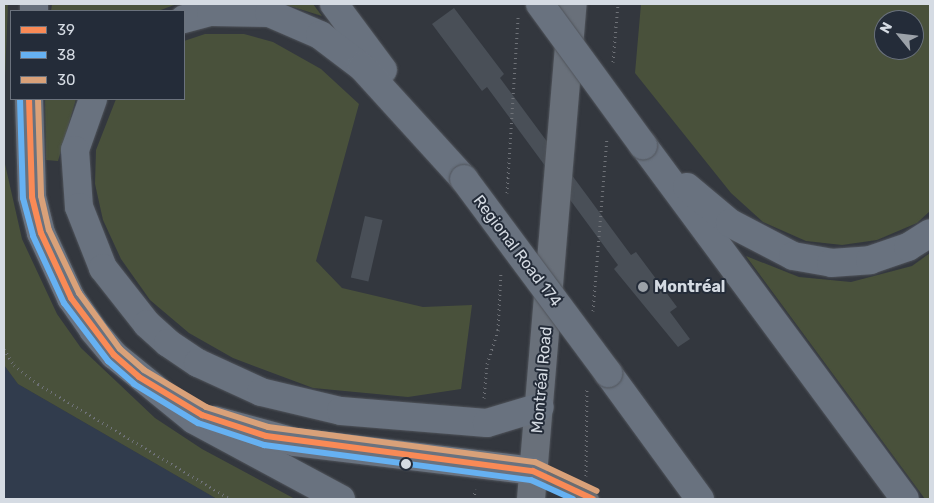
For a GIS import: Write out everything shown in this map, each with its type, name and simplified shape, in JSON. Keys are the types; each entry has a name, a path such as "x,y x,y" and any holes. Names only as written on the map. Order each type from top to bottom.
{"highway":[{"name":"Regional Road 174","path":"334,4 464,179 598,375 700,499"},
{"path":"540,4 905,499"},
{"path":"185,19 221,11 269,13 320,35 362,67 464,179"},
{"path":"29,100 32,197 45,242 71,298 93,330 139,377 233,445 341,499"},
{"path":"93,100 76,150 79,207 103,268 146,324 168,343 198,363 253,389 341,411 488,423 540,407"},
{"path":"643,145 730,223 793,256 831,263 870,260 908,247 930,233"},
{"path":"139,377 202,415 266,436 533,471"}],"main road":[{"name":"Montréal Road","path":"531,499 573,4"}],"lane":[{"path":"533,471 590,497"}],"path":[{"path":"612,74 618,4"},
{"path":"593,319 608,133"},
{"path":"4,349 14,365 38,384 230,499"},
{"path":"590,497 598,375"}],"shaded area":[{"path":"4,365 18,384 217,499 4,499"}],"green space":[{"path":"4,4 8,4 4,101"},
{"path":"52,4 177,4 161,10 51,10"},
{"path":"280,4 313,4 322,16 293,7"},
{"path":"641,4 930,4 930,211 917,223 877,240 842,245 806,241 763,222 731,193 635,73"},
{"path":"205,34 244,34 273,42 321,69 359,104 316,261 342,288 423,307 472,305 461,389 408,397 313,388 233,358 189,333 150,300 121,259 103,220 95,184 96,150 116,100 185,100 185,41"},
{"path":"45,100 76,100 58,161 46,160"},
{"path":"4,134 5,164 22,239 57,314 81,348 155,418 202,449 295,499 217,499 18,384 4,365"},
{"path":"930,253 930,499 925,499 746,256 799,277 851,282 912,266"}],"building":[{"path":"454,8 504,74 500,78 631,255 636,252 677,307 670,312 690,339 678,347 614,269 618,265 487,87 482,91 432,24"},
{"path":"365,216 383,220 368,281 351,277"}],"transit line":[{"name":"38","path":"20,100 23,198 33,236 64,303 108,361 134,384 198,423 264,445 531,480 573,499"},
{"name":"39","path":"29,100 32,197 41,233 71,298 114,355 139,377 202,415 266,436 533,471 593,499"},
{"name":"30","path":"38,100 41,196 49,230 79,293 120,349 144,370 206,407 268,427 535,462 597,491"}],"place":[{"name":"Montréal","path":"643,287"}]}
